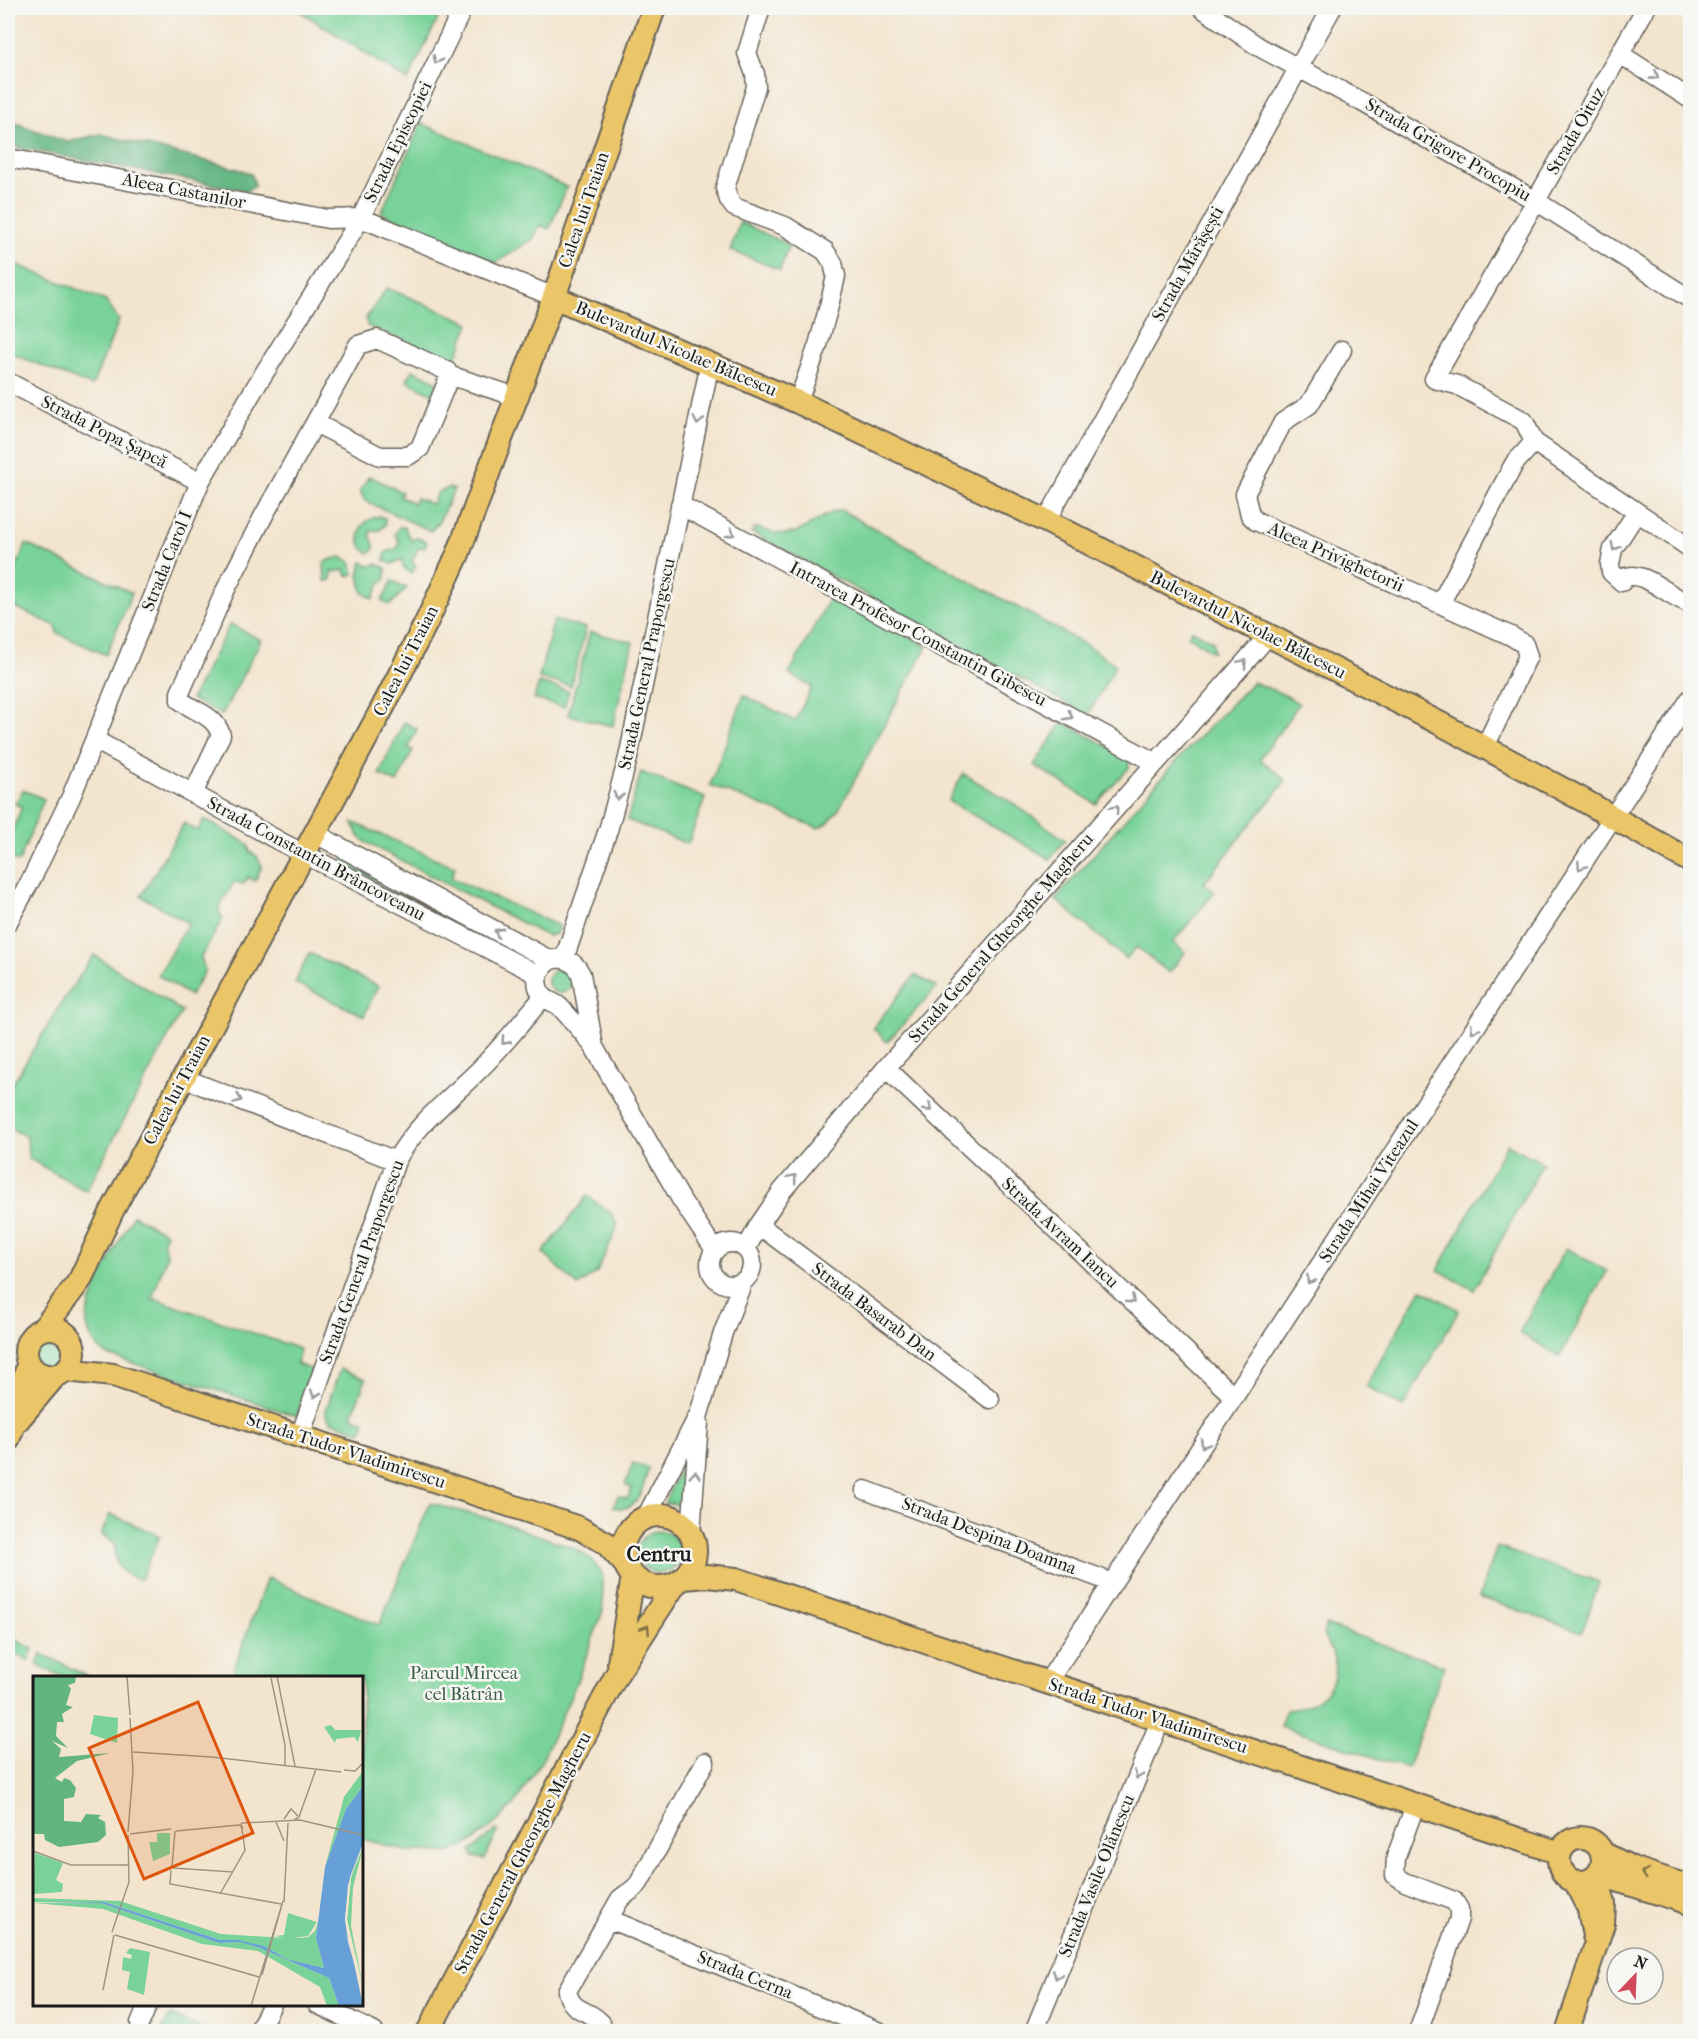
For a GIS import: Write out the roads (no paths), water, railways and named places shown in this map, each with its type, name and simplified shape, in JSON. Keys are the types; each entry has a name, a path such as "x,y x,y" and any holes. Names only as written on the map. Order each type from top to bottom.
{"main road":[{"name":"Calea lui Traian","path":"43,1329 80,1280 112,1211 311,844 446,582 471,522 554,297 654,8"},
{"name":"Bulevardul Nicolae Bălcescu","path":"554,297 798,402 1046,521 1485,747 1690,861"},
{"name":"Calea lui Traian","path":"72,1344 80,1280"},
{"path":"43,1329 59,1330 72,1344 73,1359 11,1432 28,1364 27,1343 43,1329"},
{"name":"Strada Tudor Vladimirescu","path":"72,1344 113,1376"},
{"path":"28,1364 40,1374 61,1373"},
{"name":"Strada Tudor Vladimirescu","path":"61,1373 113,1376 579,1528 606,1543 629,1570"},
{"path":"655,1516 675,1519 684,1525 693,1541 694,1559 691,1570 679,1581 664,1587 652,1587 642,1583 629,1570 624,1546 638,1523 655,1516"},
{"name":"Strada Tudor Vladimirescu","path":"579,1528 608,1530 638,1523"},
{"name":"Strada Tudor Vladimirescu","path":"693,1541 736,1579"},
{"name":"Strada General Gheorghe Magheru","path":"617,1674 629,1570"},
{"name":"Strada Tudor Vladimirescu","path":"679,1581 707,1576 736,1579 1415,1806 1560,1852"},
{"name":"Strada General Gheorghe Magheru","path":"428,2031 617,1674 679,1581"},
{"path":"1567,2031 1598,1942 1604,1914 1599,1868 1592,1841 1581,1838 1570,1840 1560,1852 1559,1867 1568,1879 1575,1882 1587,1882 1599,1868 1632,1868 1690,1887"},
{"path":"1599,1868 1640,1888 1690,1903"},
{"path":"1575,1882 1589,1909 1598,1942"},
{"path":"1598,1942 1622,1899 1640,1888"},
{"path":"412,2031 422,2031"}],"street":[{"name":"Strada Episcopiei","path":"463,8 361,218 554,297"},
{"name":"Bulevardul Nicolae Bălcescu","path":"761,8 747,53 755,74 756,87 724,188 734,207 785,226 825,251 833,263 836,276 818,345 798,402"},
{"name":"Strada Grigore Procopiu","path":"1202,8 1259,47 1362,102 1536,201 1690,299"},
{"name":"Strada Mărășești","path":"1046,521 1332,8"},
{"name":"Strada Oituz","path":"1534,442 1524,422 1457,385 1434,379 1646,8"},
{"path":"1620,54 1690,99"},
{"name":"Aleea Castanilor","path":"8,158 318,217 344,220 361,218"},
{"name":"Strada Carol I","path":"8,922 15,892 60,822 200,482 253,391 361,218"},
{"path":"194,794 221,735 218,725 211,718 180,700 180,693 225,591 358,345 367,340 377,339 447,371"},
{"name":"Aleea Privighetorii","path":"1342,350 1309,405 1283,422 1245,494 1250,515 1256,521 1511,636 1524,644 1528,656 1485,747"},
{"name":"Strada General Praporgescu","path":"557,959 609,828 625,769 710,363"},
{"path":"315,423 380,456 408,456 420,448 448,380 455,377 517,397"},
{"name":"Strada Popa Șapcă","path":"8,382 200,482"},
{"path":"1440,604 1514,464 1534,442 1690,548"},
{"name":"Intrarea Profesor Constantin Gibescu","path":"680,505 1156,763"},
{"path":"1637,512 1611,554 1611,572 1624,580 1631,575 1642,577 1678,599 1690,603"},
{"name":"Strada General Gheorghe Magheru","path":"746,1249 782,1191 886,1068 1268,636"},
{"name":"Strada Mihai Viteazul","path":"1047,1683 1690,699"},
{"name":"Strada Constantin Brâncoveanu","path":"95,740 194,794 311,844 557,959"},
{"name":"Strada Constantin Brâncoveanu","path":"311,844 538,977"},
{"path":"594,1047 583,981 578,967 557,959 543,966 537,984 594,1047 682,1201 715,1250"},
{"path":"550,1000 571,1001 577,996 583,981"},
{"name":"Strada General Praporgescu","path":"300,1436 396,1161 415,1133 550,1000"},
{"name":"Strada Avram Iancu","path":"886,1068 1234,1397"},
{"path":"183,1078 396,1161"},
{"name":"Strada Basarab Dan","path":"759,1225 990,1398"},
{"path":"638,1523 699,1414 723,1333 743,1281 750,1273 752,1263 746,1249 739,1244 722,1245 715,1250 710,1259 711,1270 715,1278 722,1283 735,1284 743,1281"},
{"path":"722,1283 723,1333"},
{"path":"693,1541 699,1414"},
{"name":"Strada Despina Doamna","path":"865,1490 1113,1583"},
{"name":"Strada Vasile Olănescu","path":"1034,2031 1160,1721"},
{"path":"599,2031 600,2023 596,2018 573,2007 567,1991 620,1899 626,1893 633,1891 639,1883 705,1762"},
{"path":"1415,1806 1395,1857 1395,1875 1405,1882 1454,1902 1459,1909 1459,1919 1418,2031"},
{"name":"Strada Cerna","path":"609,1919 880,2031"},
{"path":"140,2023 147,2006"},
{"path":"258,2031 271,2006"},
{"path":"321,2006 374,2031"}],"district":[{"name":"Centru","path":"659,1554"}],"park label":[{"name":"Parcul Mircea cel Bătrân","path":"464,1683"}]}
